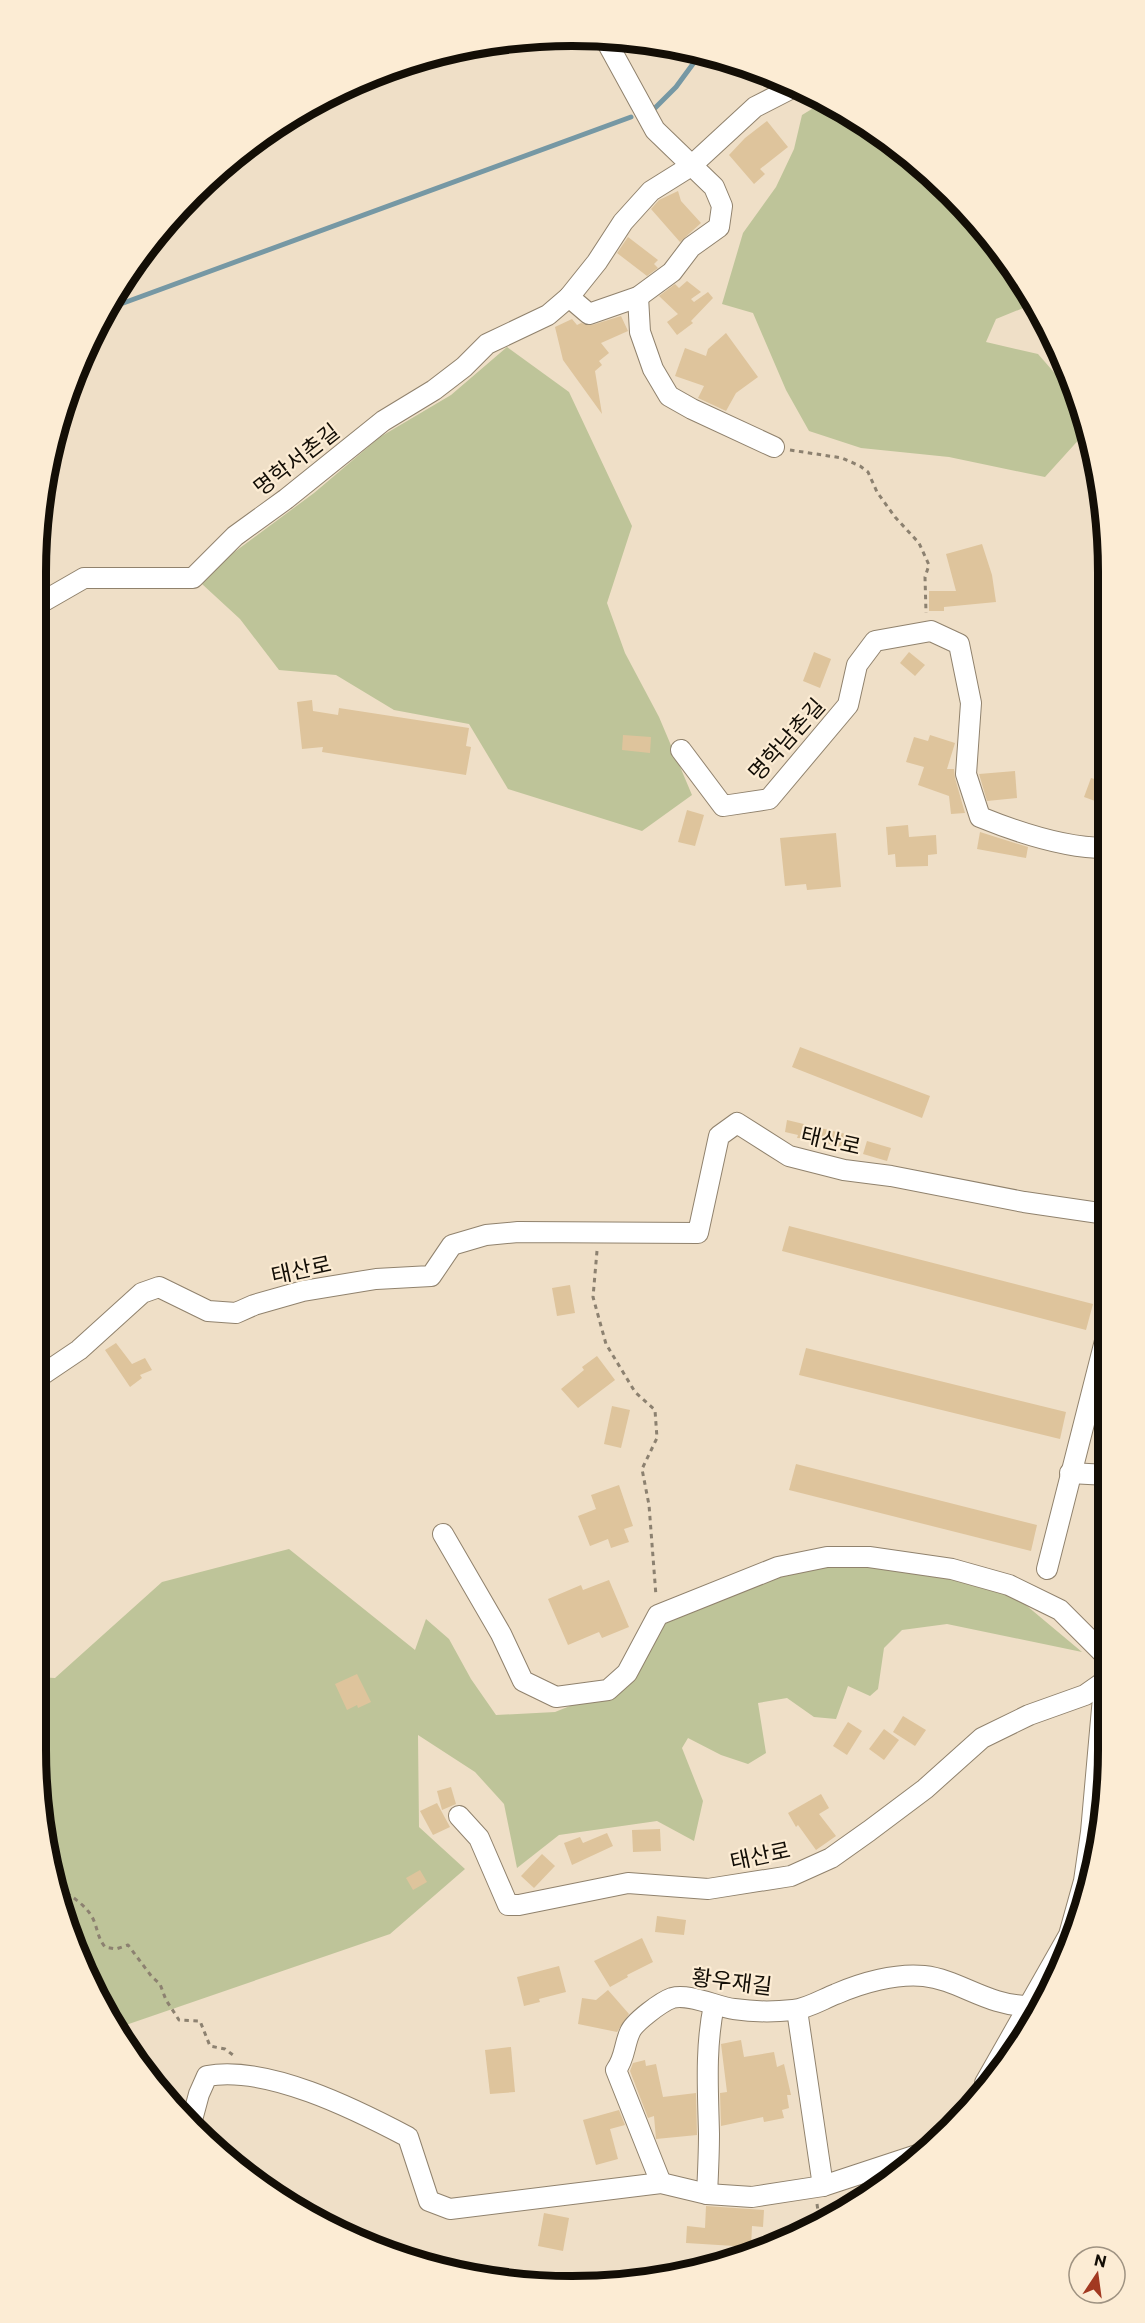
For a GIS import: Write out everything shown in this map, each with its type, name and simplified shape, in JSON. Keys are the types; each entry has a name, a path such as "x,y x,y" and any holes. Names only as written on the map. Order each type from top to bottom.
{"street":[{"path":"569,297 589,314 638,297 672,272 691,247 719,227 722,206 714,187 655,130 610,48"},
{"name":"명학서촌길","path":"46,600 84,578 193,578 234,536 286,499 383,421 434,390 464,368 487,344 548,315 569,297 597,262 623,222 651,191 691,166 755,107 785,92"},
{"path":"638,297 640,332 653,369 669,396 774,447"},
{"path":"928,631 959,644 971,703 966,774 980,817 1009,829 1087,848 1098,848"},
{"name":"명학남촌길","path":"681,750 723,806 769,799 848,705 857,665 875,641 928,631"},
{"name":"태산로","path":"46,1372 79,1350 142,1293 159,1287 208,1311 236,1314 254,1305 303,1291 376,1279 431,1276 452,1245 486,1235 518,1232 698,1233 719,1136 737,1123 789,1156 844,1170 891,1176 1024,1202 1098,1213"},
{"path":"1047,1569 1098,1367"},
{"path":"1070,1473 1098,1475"},
{"path":"443,1534 501,1634 523,1681 555,1697 608,1690 627,1673 658,1616 778,1567 827,1557 869,1557 952,1569 1009,1585 1060,1610 1098,1648"},
{"name":"태산로","path":"459,1816 479,1838 508,1905 519,1905 628,1883 708,1889 791,1876 831,1858 869,1831 925,1789 982,1738 1029,1715 1085,1695 1098,1686"},
{"path":"1087,1857 1098,1759"},
{"path":"999,2058 1052,1965"},
{"name":"황우재길","path":"662,2182 616,2070 623,2061 630,2030 649,2012 673,1998 697,1999 714,2005 770,2012 797,2010 850,1987 906,1976 926,1976 986,1999 1014,2006 1029,2006"},
{"path":"707,2194 709,2137 706,2060 708,2031 714,2005"},
{"path":"797,2010 823,2186"},
{"path":"194,2114 207,2076 226,2073 289,2085 353,2108 408,2137 429,2201 450,2209 662,2182 707,2194 752,2198 823,2186 903,2160"}],"path":[{"path":"774,447 842,458 860,465 868,472 877,492 895,517 919,543 928,565 926,577 928,631"},
{"path":"598,1233 593,1297 606,1344 634,1392 656,1410 657,1438 642,1469 649,1505 658,1616"},
{"path":"66,1893 91,1915 98,1939 105,1947 116,1949 128,1945 160,1984 166,2001 179,2020 200,2020 210,2046 225,2049 245,2064 254,2078"}],"green space":[{"path":"816,107 865,135 893,155 919,177 968,226 1010,280 1026,307 996,319 986,342 1038,354 1062,382 1081,437 1045,477 949,457 861,448 809,431 786,390 753,313 722,304 743,233 776,187 794,149 802,115"},
{"path":"507,347 569,392 632,526 607,603 625,653 659,717 692,795 642,831 508,789 469,724 394,710 336,675 279,670 240,619 202,584 229,556 314,493 380,437 451,395"},
{"path":"289,1549 415,1650 426,1619 449,1639 471,1679 496,1715 555,1712 613,1696 666,1619 770,1578 820,1565 866,1565 944,1574 1006,1592 1027,1606 1082,1652 947,1624 902,1630 884,1648 878,1689 870,1696 848,1686 836,1719 814,1717 787,1698 758,1703 766,1753 748,1764 721,1755 688,1738 682,1748 703,1801 694,1841 657,1821 559,1835 517,1868 504,1804 475,1772 418,1735 419,1827 465,1869 390,1934 124,2026 87,1952 64,1887 51,1819 48,1785 46,1678 55,1678 162,1582"}],"building":[{"path":"767,121 788,147 760,169 765,174 754,184 729,155 745,138"},
{"path":"678,191 681,201 701,223 680,242 651,209 659,200"},
{"path":"628,237 658,260 654,264 658,268 647,276 617,253"},
{"path":"687,281 701,292 691,299 694,302 708,292 713,298 691,321 693,323 677,335 667,322 678,314 659,296 675,284 679,288"},
{"path":"621,316 628,331 601,343 609,353 599,361 602,365 595,371 602,414 563,360 555,327 572,319 577,325 581,323 592,325"},
{"path":"726,333 758,377 736,393 726,411 698,398 704,386 675,376 685,348 706,356 708,349"},
{"path":"982,544 992,575 996,602 944,607 944,611 929,611 929,591 956,591 946,554"},
{"path":"814,652 831,659 820,688 803,681"},
{"path":"909,652 925,665 915,676 900,663"},
{"path":"312,700 313,711 338,715 339,708 469,728 466,746 471,747 466,775 322,752 323,747 302,749 297,702"},
{"path":"623,735 651,737 650,753 622,750"},
{"path":"930,735 955,743 947,769 954,769 965,813 951,814 949,796 918,785 924,767 906,762 914,737 928,741"},
{"path":"1015,771 1017,798 987,801 979,774"},
{"path":"1091,778 1098,780 1098,802 1084,797"},
{"path":"687,810 704,815 695,846 678,842"},
{"path":"908,825 909,837 936,835 937,854 928,855 928,866 896,867 895,854 888,855 886,827"},
{"path":"980,832 1028,847 1026,858 977,849"},
{"path":"836,833 841,887 807,890 806,884 785,886 780,838"},
{"path":"800,1047 930,1096 922,1118 792,1067"},
{"path":"787,1120 854,1136 850,1150 812,1139 797,1138 798,1135 785,1132"},
{"path":"867,1141 891,1148 887,1161 863,1154"},
{"path":"789,1226 1093,1304 1086,1330 782,1251"},
{"path":"570,1285 575,1313 557,1316 552,1288"},
{"path":"116,1343 132,1364 145,1358 152,1370 140,1375 142,1378 130,1387 105,1350"},
{"path":"806,1348 1066,1412 1060,1439 799,1375"},
{"path":"597,1356 615,1380 578,1408 561,1389 584,1370 582,1367"},
{"path":"612,1406 630,1410 621,1448 604,1444"},
{"path":"796,1464 1037,1525 1031,1551 789,1490"},
{"path":"619,1485 633,1526 624,1529 629,1542 611,1548 608,1539 590,1546 578,1516 596,1509 591,1495"},
{"path":"609,1580 629,1627 602,1638 599,1632 568,1645 548,1599 581,1585 583,1590"},
{"path":"357,1674 371,1702 347,1710 335,1684"},
{"path":"903,1716 926,1730 915,1746 893,1732"},
{"path":"848,1722 862,1731 847,1755 833,1746"},
{"path":"884,1729 899,1740 884,1760 869,1749"},
{"path":"451,1787 456,1804 442,1810 437,1791"},
{"path":"821,1794 829,1808 819,1814 836,1836 816,1850 798,1825 796,1827 788,1813"},
{"path":"437,1803 450,1827 433,1835 420,1811"},
{"path":"660,1829 661,1851 633,1852 632,1830"},
{"path":"607,1833 613,1846 572,1865 564,1843 580,1837 583,1843"},
{"path":"542,1854 555,1866 534,1888 521,1876"},
{"path":"420,1870 427,1882 413,1890 406,1878"},
{"path":"657,1916 686,1920 684,1935 655,1932"},
{"path":"642,1938 653,1962 627,1975 628,1977 610,1987 594,1961"},
{"path":"559,1966 566,1992 539,1999 540,2002 524,2006 517,1977"},
{"path":"608,1990 629,2014 617,2032 578,2024 582,1998 596,2000"},
{"path":"741,2040 744,2057 774,2052 777,2067 784,2064 791,2095 787,2095 789,2108 782,2110 784,2118 764,2122 763,2117 721,2126 720,2093 727,2092 721,2044"},
{"path":"511,2047 515,2092 490,2094 485,2050"},
{"path":"645,2060 646,2066 656,2064 663,2097 696,2093 697,2135 656,2139 654,2116 648,2118 630,2071 633,2063"},
{"path":"619,2110 625,2125 610,2129 618,2159 596,2165 583,2120"},
{"path":"706,2206 764,2210 763,2227 752,2226 751,2245 747,2247 686,2243 687,2226 705,2228"},
{"path":"544,2213 569,2218 563,2251 538,2246"}],"waterway":[{"path":"655,108 676,87 695,61"},
{"path":"120,304 631,117"}]}
